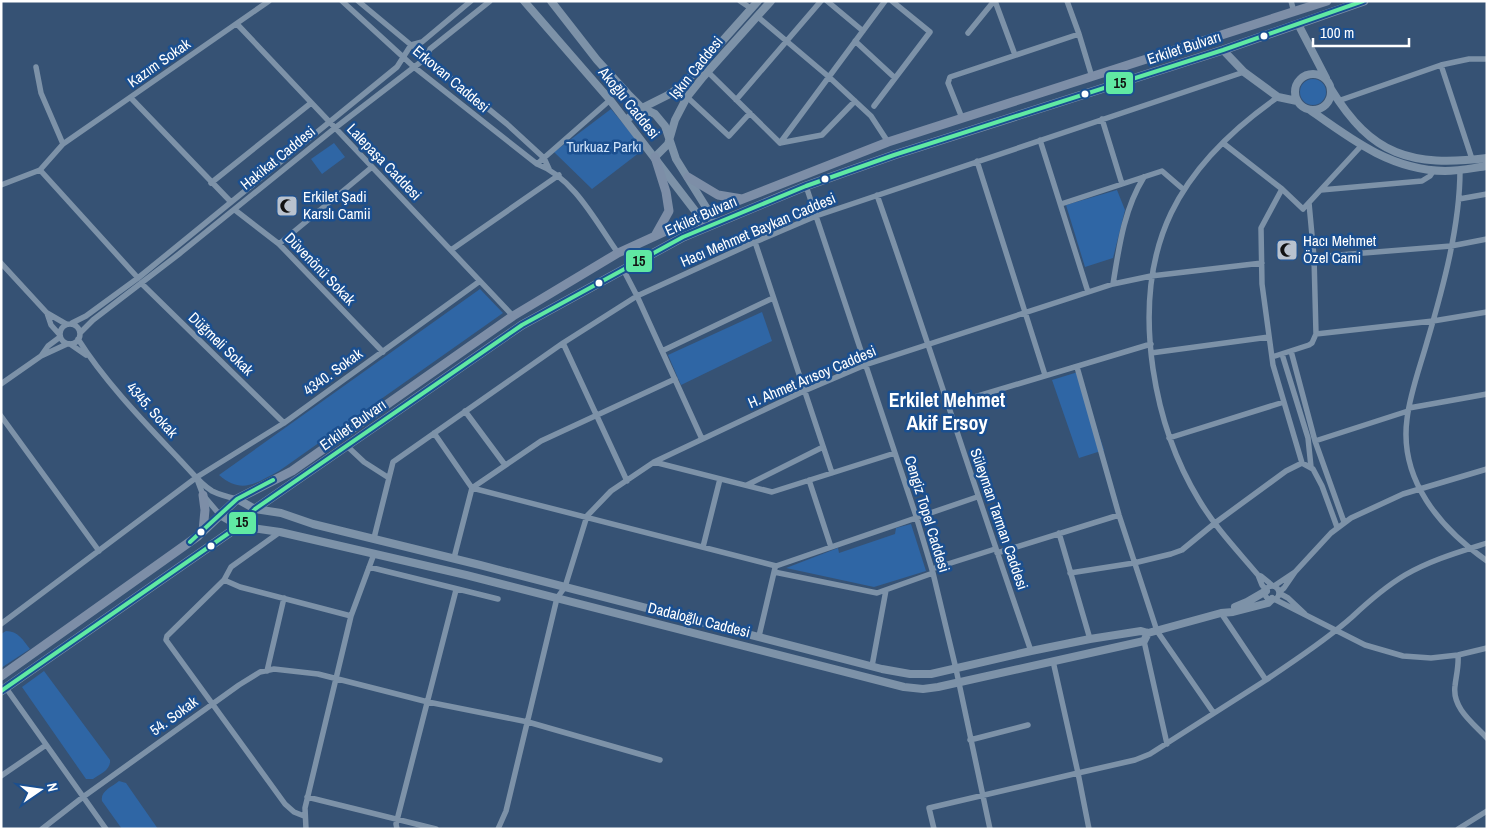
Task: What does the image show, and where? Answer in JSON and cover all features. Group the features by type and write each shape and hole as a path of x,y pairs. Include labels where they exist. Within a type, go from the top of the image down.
{"main road":[{"name":"Erkilet Bulvarı","path":"1,676 198,536 237,498 292,471 513,316 618,253 699,216 888,142 1327,1"},
{"name":"Erkilet Bulvarı","path":"4,689 239,526 255,509 522,325 683,237 806,186 903,152 1223,50 1364,1"},
{"path":"1294,12 1298,24"},
{"path":"1218,36 1223,50"},
{"path":"654,156 666,192 669,210 655,236"},
{"path":"688,178 718,195 742,199"},
{"path":"203,496 205,510 203,531"}],"street":[{"name":"Kazım Sokak","path":"40,170 63,144 269,1"},
{"name":"Erkovan Caddesi","path":"342,1 414,67 536,164 550,169 559,175 573,189 618,253"},
{"name":"Erkovan Caddesi","path":"358,1 411,46 422,50 426,58 507,124 544,158 550,169"},
{"name":"Hakikat Caddesi","path":"79,336 93,320 230,201 397,67 411,46 422,42 471,1"},
{"name":"Hakikat Caddesi","path":"69,324 86,316 139,280 235,210 334,128 426,58 430,49 490,1"},
{"name":"Akoğlu Caddesi","path":"524,1 626,120 699,216 703,228"},
{"name":"Akoğlu Caddesi","path":"551,1 597,60 642,108 656,114 665,126 676,158 709,212 713,224"},
{"path":"740,1 752,9"},
{"name":"Işkın Caddesi","path":"626,120 642,108 668,95 684,84 758,1"},
{"name":"Işkın Caddesi","path":"670,140 674,120 687,97 771,1"},
{"path":"736,100 821,1"},
{"path":"827,1 863,31"},
{"path":"874,106 930,32 892,1"},
{"path":"968,32 994,1 1015,55"},
{"path":"1067,1 1092,77"},
{"path":"1291,1 1294,12"},
{"path":"780,143 883,2"},
{"path":"758,17 829,77 871,116 888,142"},
{"name":"Lalepaşa Caddesi","path":"237,24 513,316"},
{"path":"1298,24 1338,101 1362,130 1376,142 1411,158 1425,160 1487,158"},
{"path":"962,118 948,83 950,77 1079,34"},
{"path":"855,41 895,78"},
{"path":"1223,50 1244,72 1278,97 1296,101 1362,145 1387,159 1402,165 1434,170 1460,170 1487,166"},
{"path":"1338,101 1441,65 1464,60 1487,59"},
{"path":"1441,65 1472,159"},
{"path":"36,67 40,93 63,144"},
{"path":"708,72 780,143"},
{"name":"Hacı Mehmet Baykan Caddesi","path":"374,538 393,462 563,343 637,296 816,216 1244,72"},
{"path":"1296,101 1295,89 1297,82 1302,77 1314,74 1327,80"},
{"path":"1310,110 1320,109 1326,105 1331,96 1331,89"},
{"path":"687,97 729,136 750,113"},
{"path":"1278,97 1222,143 1184,190 1171,213 1163,231 1151,276 1149,303 1151,353 1161,411 1169,438 1192,488 1215,524 1258,574 1277,588 1279,592 1305,614"},
{"path":"130,98 230,201"},
{"path":"536,164 610,100"},
{"path":"780,143 822,135 855,101"},
{"path":"211,183 310,103"},
{"path":"1102,119 1122,184"},
{"path":"654,156 666,147 670,140"},
{"path":"1040,140 1088,292"},
{"path":"1222,143 1282,189 1303,209 1362,145"},
{"path":"977,161 1045,375"},
{"path":"279,244 372,168"},
{"path":"1,186 40,170"},
{"name":"Düğmeli Sokak","path":"40,170 139,280 284,423"},
{"path":"1321,190 1422,181 1430,176 1434,170"},
{"path":"1460,170 1459,199 1451,246 1433,321 1408,409 1406,429 1407,450 1411,470 1419,488 1435,514 1452,533 1487,561"},
{"path":"1061,204 1162,171 1184,190"},
{"path":"451,250 559,175"},
{"path":"1113,284 1128,209 1144,177"},
{"name":"Cengiz Topel Caddesi","path":"806,186 933,571 990,829"},
{"path":"1282,189 1261,228 1262,284 1272,357 1284,402 1302,463 1311,467"},
{"name":"Süleyman Tarman Caddesi","path":"878,194 929,345 977,497 1030,651"},
{"path":"1459,199 1487,194"},
{"path":"1272,357 1312,343 1316,334 1314,257 1309,203"},
{"name":"Düvenönü Sokak","path":"235,210 279,244 383,352"},
{"path":"1314,257 1451,246 1487,238"},
{"path":"755,242 832,473"},
{"path":"1,263 47,313 78,327 79,336 68,344 41,356 1,384"},
{"name":"H. Ahmet Arısoy Caddesi","path":"557,598 565,587 587,516 611,491 654,462 702,439 804,391 865,365 1113,284 1151,276 1262,263"},
{"path":"623,269 702,439"},
{"name":"4340. Sokak","path":"1,624 197,477 284,423 480,281"},
{"path":"662,350 774,298"},
{"path":"1316,334 1433,321 1487,312"},
{"path":"47,313 51,325 68,344"},
{"path":"41,356 59,336 61,328 69,324"},
{"name":"4345. Sokak","path":"79,336 90,358 151,430 211,490 227,497 237,498"},
{"path":"1151,353 1269,337"},
{"path":"563,343 627,481"},
{"name":"4345. Sokak","path":"68,344 90,358"},
{"path":"948,404 1151,344"},
{"path":"1290,352 1315,441 1344,522"},
{"path":"1282,354 1308,438 1311,467 1322,486 1337,527"},
{"path":"1077,367 1119,515 1157,631 1213,712"},
{"path":"454,558 472,488 541,441 675,379"},
{"path":"1315,441 1408,409 1487,394"},
{"path":"1169,438 1284,402"},
{"path":"465,411 505,465"},
{"path":"1,416 99,551"},
{"path":"434,433 472,488 703,547 775,569 877,593 933,571 1119,515"},
{"path":"347,446 364,462 389,478"},
{"path":"747,486 823,447"},
{"path":"654,462 772,492 895,453"},
{"path":"1070,573 1134,563 1182,550 1286,471 1302,463"},
{"path":"1273,599 1278,596 1295,572 1344,522 1380,503 1419,488 1487,469"},
{"name":"4345. Sokak","path":"197,477 203,496 220,515"},
{"path":"703,547 720,479"},
{"path":"809,480 831,547"},
{"path":"775,569 916,516 977,497"},
{"path":"237,498 255,509"},
{"name":"Dadaloğlu Caddesi","path":"255,509 454,558 872,666 910,674 931,674 1090,639 1141,631 1148,634 1268,603 1273,599"},
{"path":"220,515 239,526"},
{"name":"Dadaloğlu Caddesi","path":"239,526 280,532 466,575 904,687 931,688 959,683 1144,641"},
{"path":"280,532 230,567 224,580 167,636 166,640 285,804 294,812 304,816"},
{"path":"1059,533 1090,639"},
{"path":"934,829 929,808 1135,760 1150,754 1309,651 1352,617 1370,599 1393,583 1431,562 1487,543"},
{"path":"306,829 304,816 307,797 351,616 374,554"},
{"path":"369,567 498,599"},
{"path":"759,636 775,569"},
{"path":"1266,590 1295,572"},
{"path":"1258,574 1266,590 1266,596 1377,649 1424,659 1458,655 1487,648"},
{"path":"224,580 240,587 351,616"},
{"path":"397,829 456,590"},
{"path":"872,666 886,590"},
{"name":"Dadaloğlu Caddesi","path":"1224,613 1266,590"},
{"path":"267,670 284,598"},
{"path":"498,829 506,811 557,598"},
{"path":"1224,613 1266,680"},
{"path":"1148,634 1144,641 1167,744"},
{"path":"1458,655 1454,688 1456,700 1462,712 1487,738"},
{"path":"1053,661 1089,829"},
{"name":"54. Sokak","path":"42,829 83,797 247,679 267,670 280,669 336,678 428,702 528,722 660,760"},
{"path":"4,689 106,829"},
{"path":"970,740 1028,726"},
{"path":"1,776 46,745"},
{"path":"307,797 436,829"},
{"path":"1458,829 1487,810"}],"green space":[{"path":"1313,79 1322,83 1326,92 1322,101 1313,105 1304,101 1300,92 1304,83"},
{"name":"Turkuaz Parkı","path":"611,109 644,149 592,189 554,152"},
{"path":"334,143 345,157 322,174 311,159"},
{"path":"1117,190 1125,210 1113,258 1085,267 1066,205"},
{"path":"480,289 503,313 279,471 256,483 242,486 227,481 219,475"},
{"path":"762,312 772,341 681,385 668,355"},
{"path":"1078,372 1104,450 1079,458 1052,380"},
{"path":"911,524 926,571 874,587 786,568 838,548 839,553 895,534 896,528"},
{"path":"6,631 17,634 30,649 1,668 1,634"},
{"path":"44,671 110,760 107,769 93,779 86,779 22,687"},
{"path":"119,781 126,783 158,829 122,829 102,801 103,794"}],"transit line":[{"name":"15","path":"1,691 239,526 255,509 522,325 683,237 806,186 894,155 1223,50 1363,1"},
{"name":"15","path":"190,542 237,499 273,480"}],"place":[{"name":"Erkilet Şadi Karslı Camii","path":"287,206"},
{"name":"Hacı Mehmet Özel Cami","path":"1287,250"}],"district":[{"name":"Erkilet Mehmet Akif Ersoy","path":"947,412"}]}
